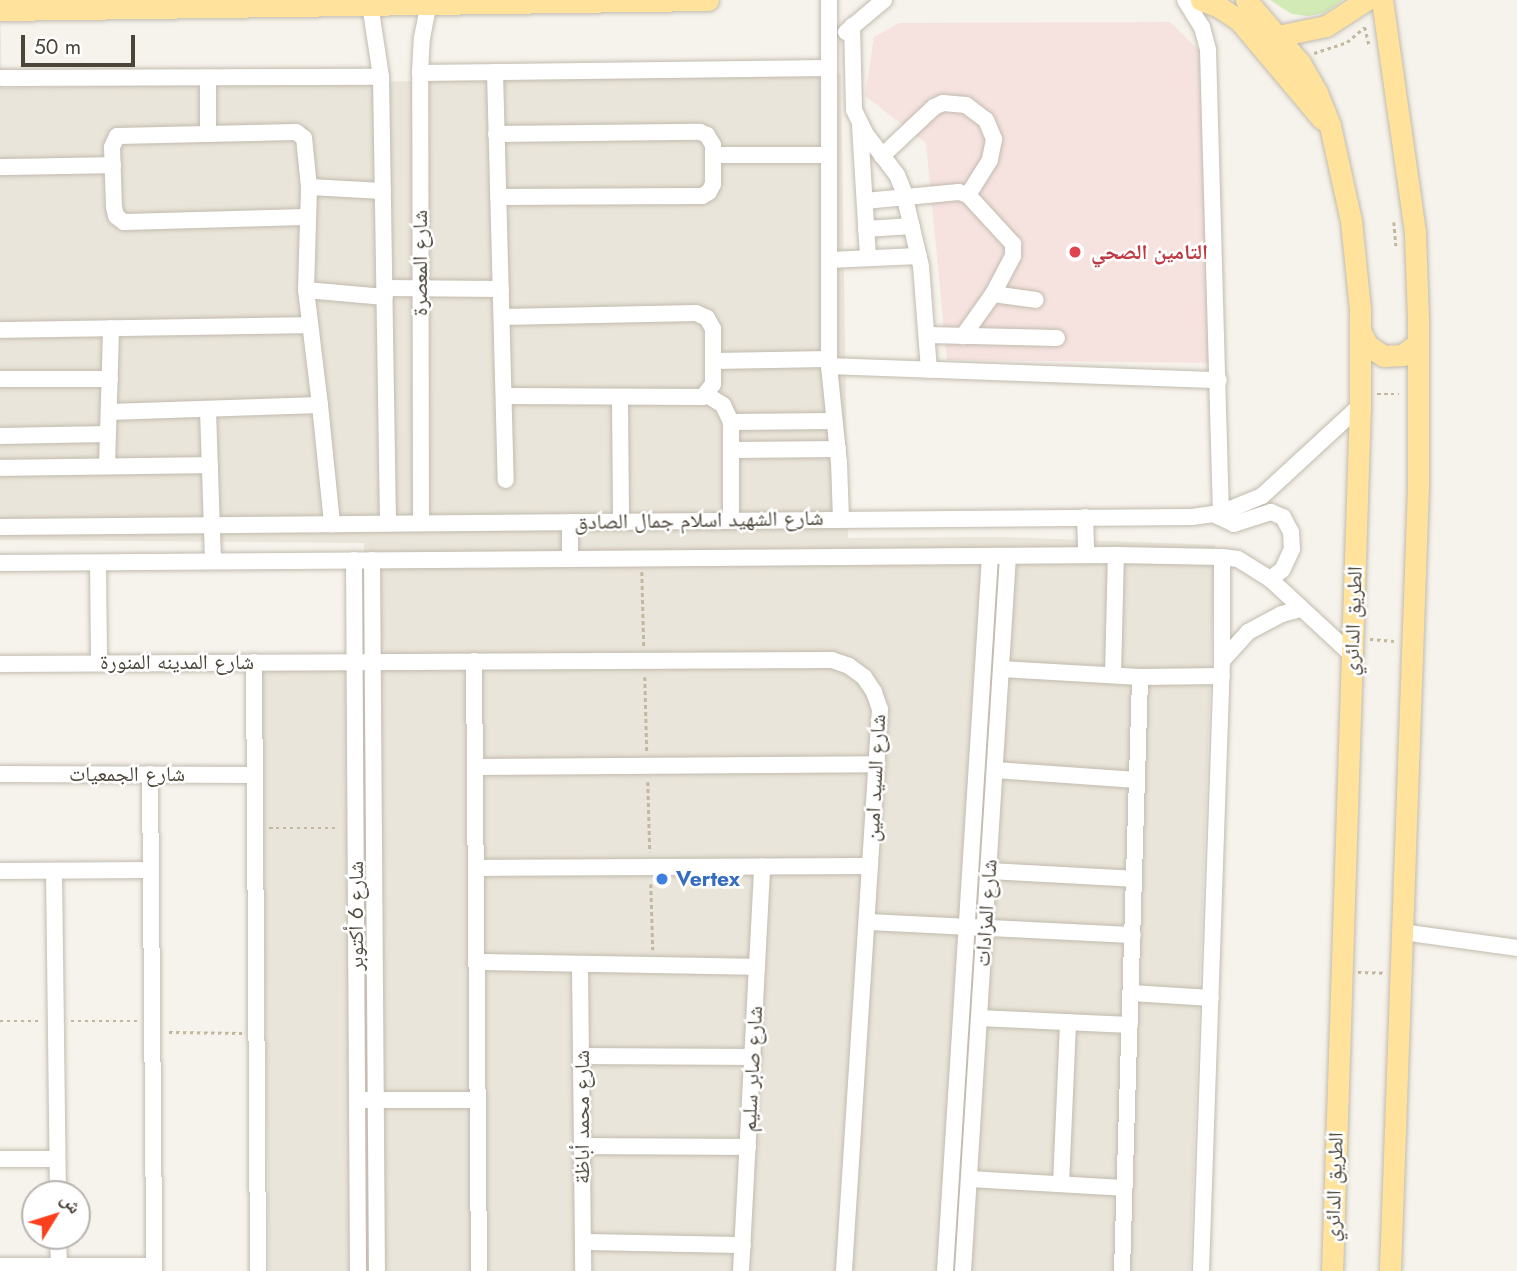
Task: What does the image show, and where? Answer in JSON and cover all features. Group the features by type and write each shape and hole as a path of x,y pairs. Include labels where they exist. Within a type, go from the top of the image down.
{"main road":[{"path":"4,13 429,3 708,0"},
{"path":"1200,0 1219,7 1239,20 1272,56 1310,107 1330,126"},
{"name":"الطريق الدائري","path":"1246,0 1278,36 1317,93 1330,126 1352,221 1361,333 1334,1268"},
{"path":"1278,36 1326,26 1366,0"},
{"path":"1382,0 1406,150 1415,233 1418,343 1413,643 1388,1268"},
{"path":"1361,333 1368,346 1384,356 1403,355 1418,343"}],"street":[{"path":"829,0 829,363 838,449 841,519"},
{"path":"829,60 852,26 884,0"},
{"path":"1185,0 1202,27 1209,50 1219,380 1217,513 1234,524 1271,512 1283,517 1291,532 1292,549 1282,570 1270,579"},
{"name":"شارع المعصرة","path":"421,523 420,74 422,38 429,3"},
{"name":"شارع المعصرة","path":"370,5 381,77 388,523"},
{"path":"852,26 852,102 860,126 868,258"},
{"path":"420,74 829,60"},
{"path":"495,72 506,480"},
{"path":"0,78 381,77"},
{"path":"208,78 208,133"},
{"path":"883,156 934,107 943,103 966,105 986,120 994,139 990,160 968,195"},
{"path":"860,126 897,175 905,198 919,256 929,370"},
{"path":"496,134 700,132 710,138 713,155 712,188 702,196 498,197"},
{"path":"306,217 124,222 114,212 113,143 120,135 208,133 299,133 305,141 309,187 306,217 306,290 332,524"},
{"path":"713,155 829,155"},
{"path":"0,167 113,165"},
{"path":"309,187 383,191"},
{"path":"865,201 950,191 968,195 1009,239 1014,250 993,294 963,336"},
{"path":"866,229 912,226"},
{"path":"829,260 919,256"},
{"path":"306,290 384,292 421,288 501,289"},
{"path":"993,294 1037,300"},
{"path":"502,317 696,313 707,318 713,329 713,384 707,395 697,398 620,399 504,396"},
{"path":"0,330 309,325"},
{"path":"107,466 111,328"},
{"path":"927,335 1058,338"},
{"path":"713,361 829,363 929,370 1219,380"},
{"path":"0,380 110,379"},
{"path":"707,395 723,405 731,422 731,520"},
{"path":"620,399 621,522"},
{"name":"شارع الشهيد اسلام جمال الصادق","path":"0,527 1171,517 1217,513 1248,503 1273,488 1360,400"},
{"path":"110,412 320,405"},
{"path":"208,410 213,561"},
{"path":"731,422 834,421"},
{"path":"0,436 108,434"},
{"path":"732,450 838,449"},
{"path":"0,468 210,465"},
{"path":"1085,517 1086,555"},
{"path":"570,522 570,559"},
{"name":"شارع الشهيد اسلام جمال الصادق","path":"0,563 1086,555 1222,557 1238,559 1270,579 1301,609 1352,647"},
{"path":"1113,675 1116,555"},
{"name":"شارع المزادات","path":"945,1271 990,556"},
{"name":"شارع المزادات","path":"963,1271 1008,556"},
{"path":"1201,1271 1222,668 1222,557"},
{"name":"شارع 6 أكتوبر","path":"354,560 358,1271"},
{"name":"شارع 6 أكتوبر","path":"372,560 377,1271"},
{"path":"98,563 99,662"},
{"path":"1222,668 1234,645 1256,627 1282,614 1301,609"},
{"name":"شارع السيد امين","path":"355,661 832,660 857,671 874,692 880,709 844,1271"},
{"name":"شارع المدينه المنورة","path":"0,664 355,661"},
{"path":"474,661 479,1271"},
{"path":"254,662 258,1271"},
{"path":"1001,670 1140,677 1222,668"},
{"path":"1122,1271 1140,677"},
{"path":"475,767 877,764"},
{"path":"995,770 1137,780"},
{"name":"شارع الجمعيات","path":"0,774 254,775"},
{"path":"0,1266 154,1268 150,774"},
{"path":"476,868 870,866"},
{"name":"شارع صابر سليم","path":"741,1271 762,867"},
{"path":"0,872 151,870"},
{"path":"54,871 58,1180"},
{"path":"988,871 1134,879"},
{"path":"867,922 1133,935"},
{"path":"1402,932 1517,948"},
{"path":"477,962 757,967"},
{"name":"شارع محمد أباظة","path":"580,964 583,1271"},
{"path":"1131,993 1211,998"},
{"path":"979,1018 1130,1025"},
{"path":"1060,1184 1068,1022"},
{"path":"581,1056 752,1057"},
{"path":"357,1100 478,1100"},
{"path":"582,1146 748,1147"},
{"path":"0,1159 57,1159"},
{"path":"969,1179 1124,1188"},
{"path":"583,1242 743,1245"},
{"path":"58,1250 58,1266"}],"path":[{"path":"1319,60 1314,53 1336,48 1364,27 1370,55"},
{"path":"1394,222 1396,248"},
{"path":"1360,400 1418,396"},
{"path":"1352,647 1413,643"},
{"path":"255,827 356,828"},
{"path":"1341,971 1401,974"},
{"path":"0,1020 256,1033"}],"shaded area":[{"path":"0,0 2,88 841,74 848,538 1000,537 1215,545 1190,1271 269,1271 261,671 363,669 364,543 0,540"},
{"name":"التامين الصحي","path":"1170,22 1206,57 1216,363 947,360 926,143 865,96 874,37 899,23"}],"green space":[{"path":"1270,0 1343,0 1324,13 1308,16 1292,14"}],"place":[{"name":"التامين الصحي","path":"1075,252"},
{"name":"Vertex","path":"662,879"}]}
